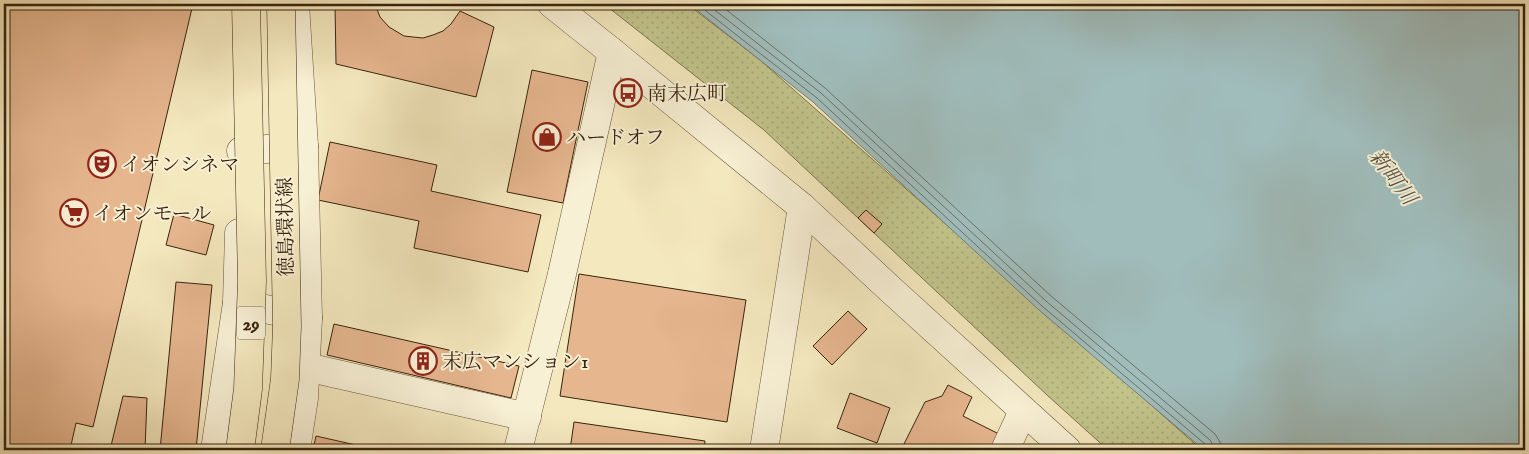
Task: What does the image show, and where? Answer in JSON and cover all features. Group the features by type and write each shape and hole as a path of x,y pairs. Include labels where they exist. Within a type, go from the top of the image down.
{"main road":[{"name":"徳島環状線","path":"240,450 248,389 252,281 245,4"},
{"name":"徳島環状線","path":"275,450 285,379 287,326 281,4"}],"street":[{"path":"215,450 237,303 245,4"},
{"path":"295,4 304,146 308,318 304,398 296,450"},
{"path":"552,4 802,207 1067,450"},
{"path":"518,450 562,274 612,52"},
{"path":"241,151 304,146"},
{"path":"764,450 802,207"},
{"path":"237,303 308,318"},
{"path":"306,367 527,417"},
{"path":"1005,450 1023,411"}],"green space":[{"path":"604,4 687,4 760,60 1202,450 1108,450 764,130"}],"water":[{"name":"新町川","path":"689,4 1525,4 1525,450 1204,450 1039,310 813,102"}],"building":[{"name":"イオンモール","path":"4,4 193,4 93,427 76,423 70,450 4,450"},
{"path":"335,4 375,4 380,17 389,27 404,36 423,38 443,31 451,24 460,11 494,27 476,97 336,64"},
{"name":"ハードオフ","path":"532,70 588,82 563,203 507,192"},
{"path":"330,142 437,165 431,191 541,215 528,272 414,248 419,221 318,200"},
{"path":"866,210 882,224 874,233 858,218"},
{"path":"174,214 214,225 206,255 166,245"},
{"path":"579,274 746,300 727,422 560,396"},
{"path":"176,282 212,285 196,450 160,450"},
{"path":"848,311 867,329 832,365 813,346"},
{"name":"末広マンション1","path":"334,324 519,366 511,398 327,355"},
{"path":"948,385 972,397 963,416 999,434 991,450 907,450 903,446 925,402 942,396"},
{"path":"850,393 890,408 877,443 837,428"},
{"path":"123,396 147,398 145,450 110,450"},
{"path":"574,422 705,441 704,450 570,450"},
{"path":"316,436 378,450 313,450"}],"place":[{"name":"南末広町","path":"628,93"},
{"name":"ハードオフ","path":"547,137"},
{"name":"イオンシネマ","path":"102,164"},
{"name":"イオンモール","path":"74,213"},
{"name":"末広マンション1","path":"423,361"}]}
